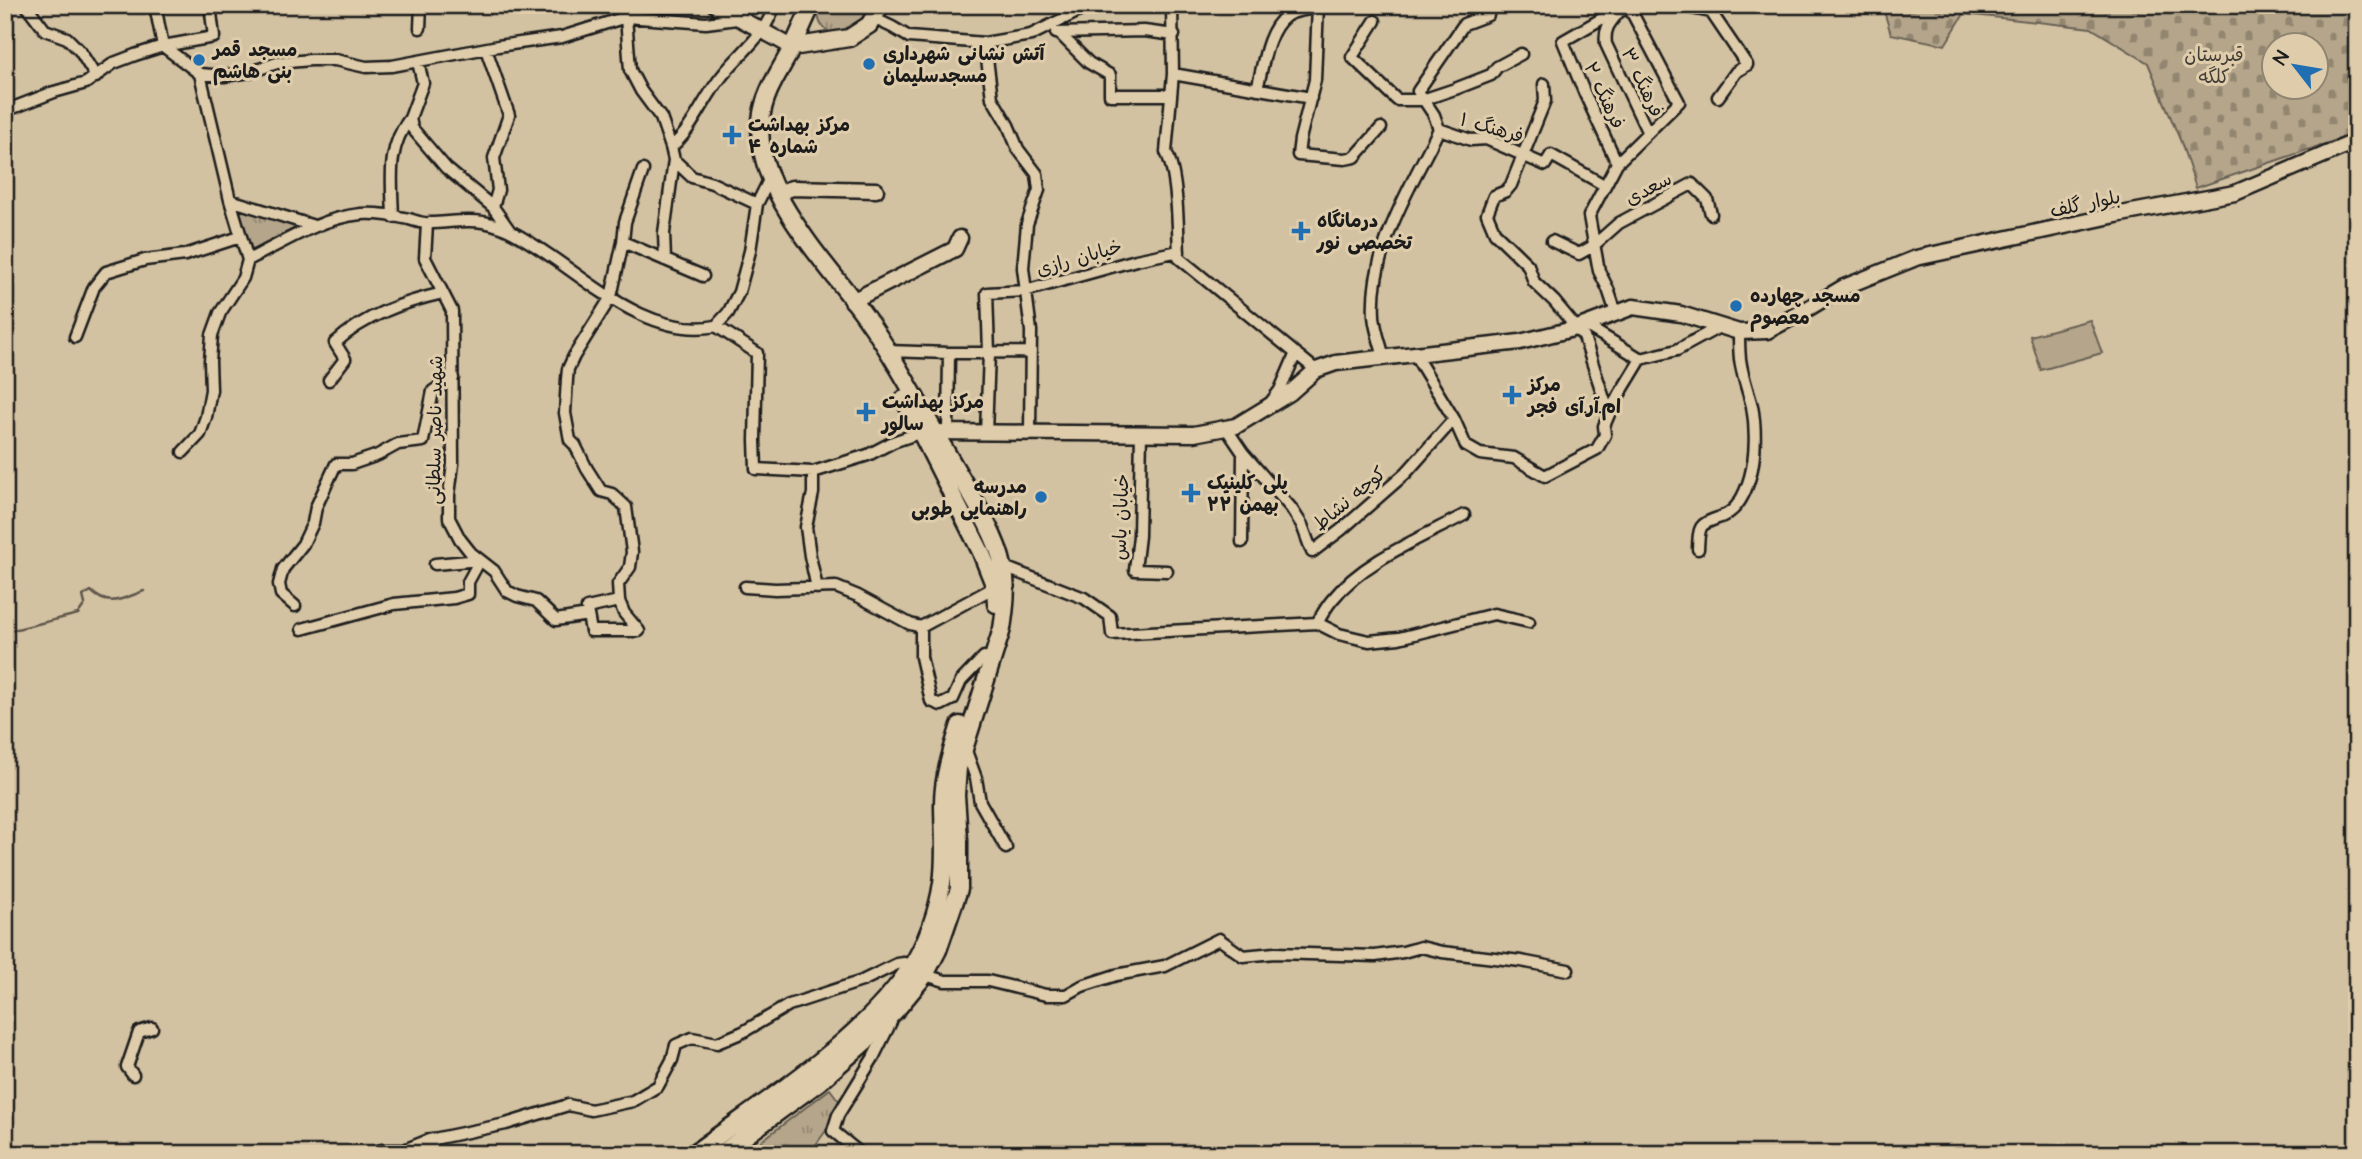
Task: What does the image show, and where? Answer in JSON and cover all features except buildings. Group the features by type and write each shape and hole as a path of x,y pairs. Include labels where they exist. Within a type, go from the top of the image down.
{"main road":[{"path":"811,8 810,24 825,42"},
{"path":"721,1154 819,1082 867,1040 897,1009 918,971 942,883 945,837 943,800 950,755 1005,610 1004,567 989,548 935,432 865,315 815,252 777,193 762,155 760,122 767,91 811,8"},
{"path":"792,47 849,38 869,25 877,12"},
{"path":"852,301 857,318 935,432"},
{"path":"694,1154 843,1043 938,950 959,890 960,840 956,795 958,768 997,608 989,548"}],"street":[{"path":"26,5 45,30 67,38 80,51 96,77"},
{"path":"155,5 163,46 200,74 224,76 250,72 277,63 312,60 392,66 562,37 626,18 706,23 737,19"},
{"path":"5,111 86,83 114,63 163,46 214,37 210,5"},
{"path":"420,28 421,5"},
{"path":"715,5 760,32 792,47"},
{"path":"737,19 744,5"},
{"path":"671,147 684,136 721,76 760,32 774,5"},
{"path":"1031,35 1091,5"},
{"path":"1172,5 1173,74 1166,152 1171,161 1179,258 1316,369"},
{"path":"1686,5 1711,12 1747,65 1736,72 1718,97"},
{"path":"1711,12 1720,5"},
{"path":"1257,89 1270,39 1278,25 1286,16 1319,7 1315,80 1298,155 1345,159 1355,157 1381,128"},
{"path":"1616,313 1599,271 1589,216 1616,163 1679,102 1630,8"},
{"name":"فرهنگ ۲","path":"1616,163 1563,41 1630,8"},
{"name":"فرهنگ ۳","path":"1630,8 1606,27 1604,32 1606,44 1647,131"},
{"path":"877,12 892,27 909,37 985,43 1056,33 1144,31 1174,36"},
{"path":"1384,358 1374,317 1376,279 1396,214 1438,129 1434,115 1418,91 1464,24 1488,15"},
{"path":"626,18 630,70 641,91 661,118 674,160 664,233 665,260"},
{"path":"1375,21 1352,57 1397,100 1422,100 1491,75 1497,67 1521,54"},
{"path":"1056,33 1089,63 1110,75 1110,95 1170,95"},
{"path":"985,43 992,98 1018,149 1037,174 1039,190 1027,224 1023,268 1031,331 1030,432"},
{"path":"486,48 509,114 494,158 498,190 493,207"},
{"path":"393,217 393,148 401,129 410,118 423,83 418,62"},
{"path":"183,452 200,434 206,417 211,390 209,361 212,335 220,313 243,278 248,260 230,200 200,74"},
{"path":"1173,74 1311,98"},
{"path":"1544,84 1545,101 1539,122 1511,185 1506,191 1494,196 1487,214 1495,233 1528,265 1534,282 1581,326 1641,359 1677,350 1721,326"},
{"path":"410,118 412,128 446,168 493,207 510,231"},
{"name":"فرهنگ ۱","path":"1438,129 1471,140 1486,139 1523,153 1545,165 1551,155 1604,185"},
{"name":"بلوار گلف","path":"1739,332 1767,331 1844,287 1916,258 2121,214 2235,193 2357,141"},
{"path":"674,160 692,177 712,183 757,204"},
{"path":"619,601 587,608 591,631 639,631 624,613 619,601 618,584 630,567 632,551 626,507 612,494 601,491 570,440 565,413 568,369 611,298 625,222 643,170"},
{"path":"248,260 314,226 362,214 427,224 481,220 510,231 611,298 642,314 674,327 700,329 716,326 728,313 739,292 750,251 757,204 771,176"},
{"name":"سعدی","path":"1593,246 1619,223 1692,184 1707,199 1711,214"},
{"path":"777,193 792,188 876,190"},
{"path":"230,200 314,226"},
{"name":"شهید ناصر سلطانی","path":"427,224 425,258 452,311 453,464 449,518 460,539 494,571 507,591 536,601 556,620 588,615"},
{"path":"75,337 94,287 106,272 145,260 185,254 240,237"},
{"path":"852,301 955,249 960,238"},
{"path":"1552,241 1578,254 1593,246"},
{"path":"623,242 703,276"},
{"name":"خیابان رازی","path":"989,353 987,293 1025,291 1114,265 1179,251"},
{"path":"329,380 345,359 335,343 351,328 410,301 443,293"},
{"path":"716,326 757,353 756,469 813,472 868,455 893,442 935,432 1194,434 1236,426 1290,393 1316,369 1336,363 1520,342 1581,326 1633,307 1681,314 1739,332 1740,360 1752,409 1754,444 1751,475 1743,498 1725,516 1714,517 1705,522 1699,532 1698,549"},
{"path":"1581,326 1609,414"},
{"path":"887,351 1031,352"},
{"path":"935,432 949,353"},
{"path":"986,433 989,353"},
{"path":"1267,408 1280,390 1296,353"},
{"path":"1415,355 1454,419 1466,446 1480,454 1514,458 1545,476 1597,449 1605,435 1604,426 1609,414 1641,359"},
{"path":"295,606 281,594 279,584 284,569 308,534 316,507 336,464 352,464 379,455 398,444 423,441 433,391 453,378"},
{"name":"کوچه نشاط","path":"1226,428 1243,453 1291,508 1302,525 1312,552 1406,472 1454,419"},
{"name":"خیابان یاس","path":"1140,433 1136,570 1167,571"},
{"path":"1241,542 1243,453"},
{"path":"813,472 813,494 806,527 817,588"},
{"path":"1317,623 1331,600 1364,569 1464,515"},
{"path":"435,564 480,560"},
{"path":"302,629 394,604 468,594 468,582 480,560"},
{"path":"1004,567 1084,598 1110,616 1112,635 1317,623 1339,634 1369,641 1399,638 1494,614 1529,622"},
{"path":"745,587 836,587 921,627 995,587"},
{"path":"921,627 921,657 931,701 941,705 953,699 961,681 988,652"},
{"path":"965,747 976,778 980,802 1006,848"},
{"path":"368,1154 382,1150 403,1152 429,1140 506,1124 568,1105 591,1110 633,1101 658,1086 672,1060 676,1045 692,1038 717,1043 743,1032 789,1005 862,981 897,964 904,963 945,981 988,981 1046,995 1066,995 1082,986 1116,975 1164,966 1219,939 1243,956 1275,953 1375,956 1421,947 1568,970"},
{"path":"860,1154 833,1132 838,1115 873,1058 897,1009"},
{"path":"133,1075 127,1067 139,1032 152,1028"},
{"path":"429,1140 435,1154"}],"green space":[{"path":"821,5 874,5 866,18 852,31 834,34 828,32 821,23"},
{"name":"قبرستان کلگه","path":"1882,5 2357,5 2357,133 2196,188 2181,142 2148,63 2091,28 1964,14 1945,45 1891,34"},
{"path":"236,207 305,227 250,253"},
{"path":"2090,320 2102,353 2041,370 2030,336"},
{"path":"830,1089 842,1105 809,1154 744,1154"}],"waterway":[{"path":"5,632 78,614 85,604 83,596 91,591 110,601 144,591"}],"place":[{"name":"مسجد قمر بنی هاشم","path":"199,60"},
{"name":"آتش نشانی شهرداری مسجدسلیمان","path":"869,64"},
{"name":"مرکز بهداشت شماره ۴","path":"732,135"},
{"name":"درمانگاه تخصصی نور","path":"1301,231"},
{"name":"مسجد چهارده معصوم","path":"1736,306"},
{"name":"مرکز ام.آر.آی فجر","path":"1512,395"},
{"name":"مرکز بهداشت سالور","path":"866,412"},
{"name":"پلی کلینیک ۲۲ بهمن","path":"1191,493"},
{"name":"مدرسه راهنمایی طوبی","path":"1041,497"}]}
